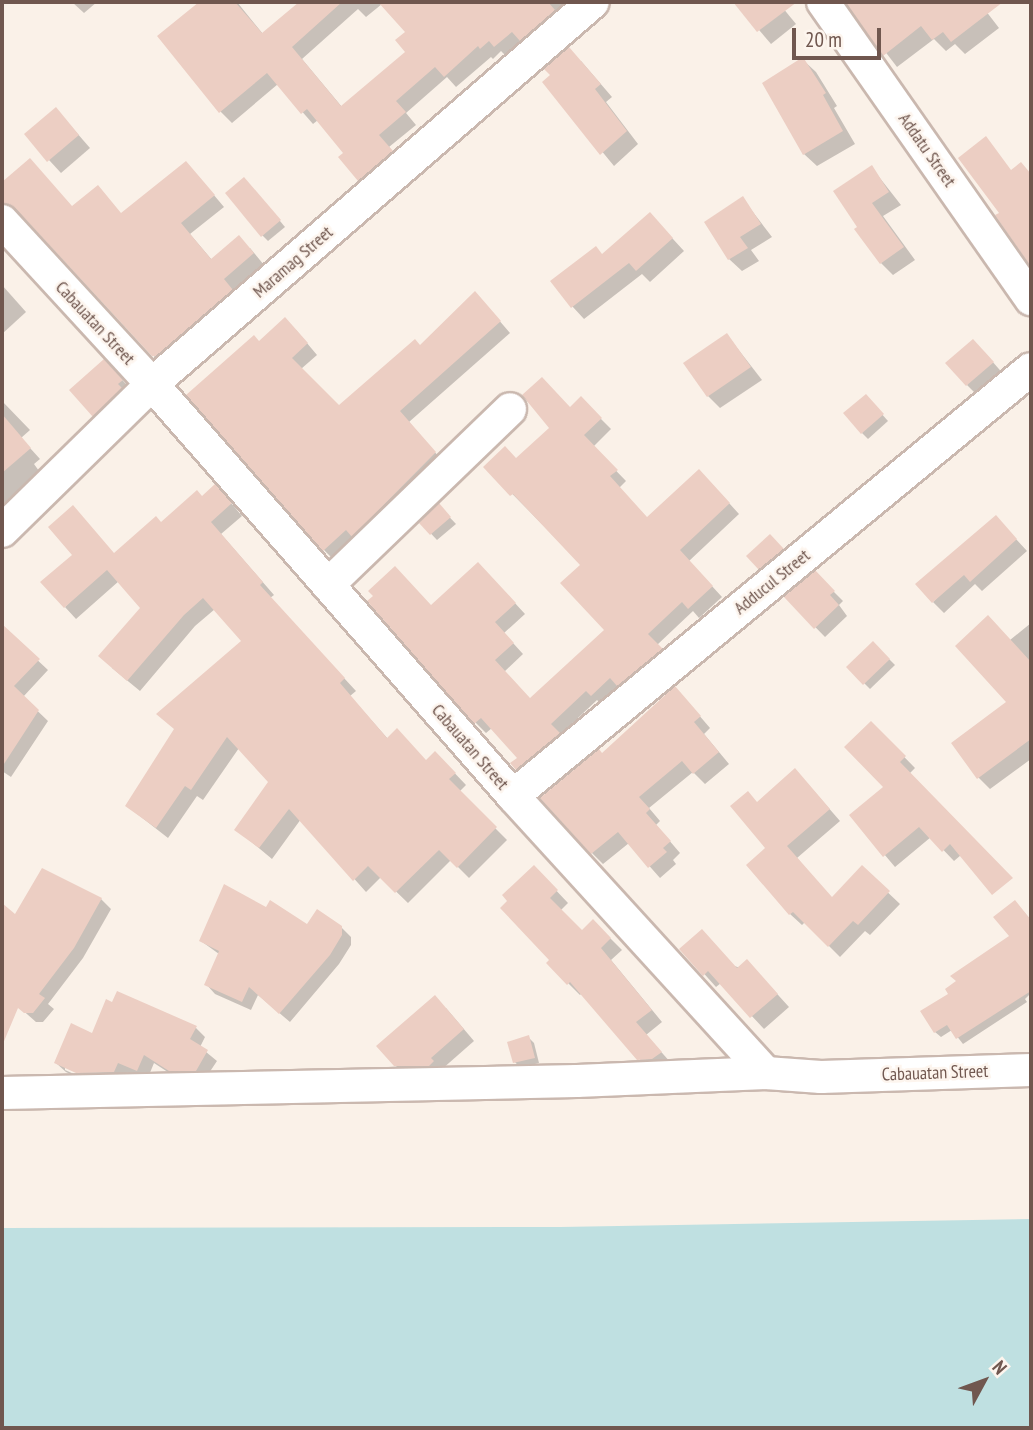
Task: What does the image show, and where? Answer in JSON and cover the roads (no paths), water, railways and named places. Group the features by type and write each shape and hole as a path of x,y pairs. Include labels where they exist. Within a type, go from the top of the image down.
{"street":[{"name":"Maramag Street","path":"2,531 152,384 593,2"},
{"name":"Addatu Street","path":"823,2 1031,299"},
{"name":"Cabauatan Street","path":"2,220 152,384 513,796 766,1073 821,1077 1031,1070"},
{"name":"Adducul Street","path":"513,796 1031,369"},
{"path":"328,585 510,409"},
{"path":"2,1093 577,1081 766,1073"}],"water":[{"path":"1031,1219 1031,1428 2,1428 2,1228 560,1227"}]}
